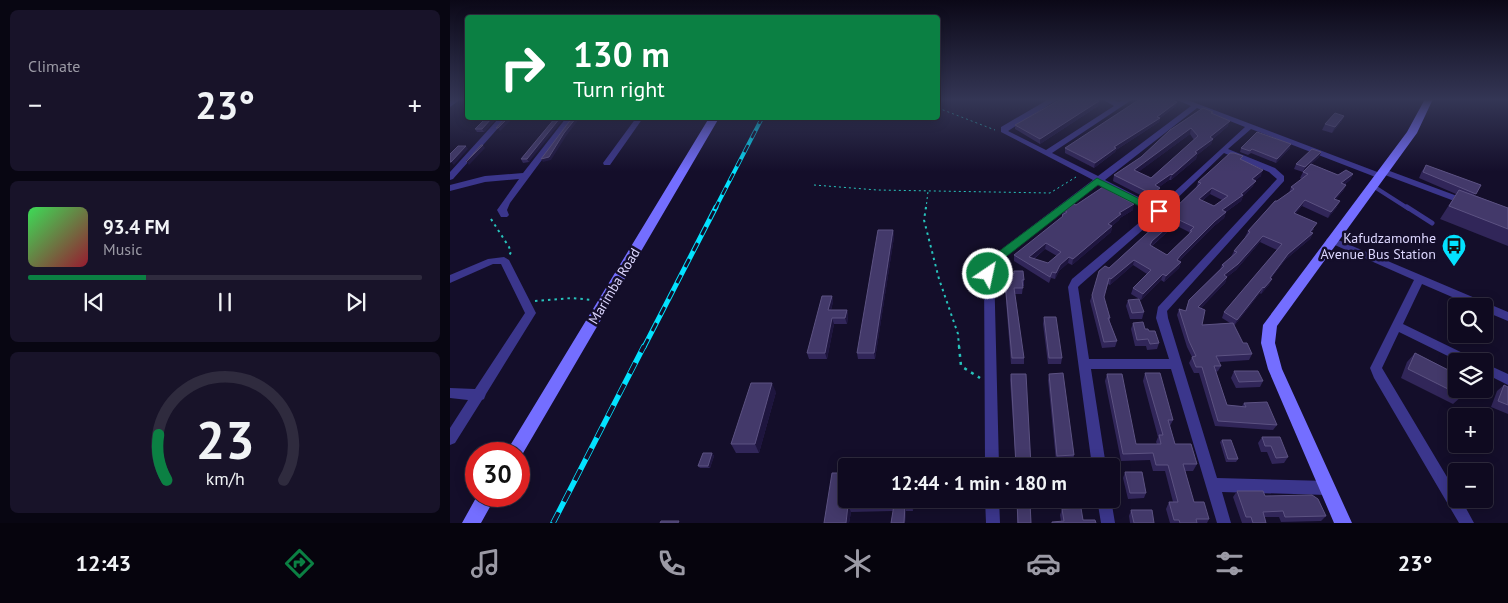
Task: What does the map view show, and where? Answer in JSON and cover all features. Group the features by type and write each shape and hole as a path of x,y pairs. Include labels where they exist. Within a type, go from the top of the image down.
{"street":[{"path":"450,177 498,123"},
{"path":"504,215 502,210 523,176 565,123"},
{"path":"607,163 635,123"},
{"name":"Marimba Road","path":"520,442 711,123"},
{"path":"1012,123 1007,126 1005,132 1097,181 1159,211"},
{"path":"1046,153 1091,123"},
{"path":"992,458 990,267 994,260 1172,123"},
{"path":"1243,123 1379,178 1471,205"},
{"path":"1343,523 1275,369 1268,343 1270,325 1412,133 1417,123"},
{"path":"1098,458 1073,287 1076,282 1159,211 1250,126"},
{"path":"1223,150 1272,170 1281,178 1280,181 1162,310 1162,318 1224,523"},
{"path":"450,188 485,179 523,176"},
{"path":"1331,240 1508,316"},
{"path":"450,279 492,261 504,260 531,313 450,439"},
{"path":"1420,278 1377,364 1378,374 1467,523"},
{"path":"1397,326 1453,353"},
{"path":"1084,364 1176,364"},
{"path":"1493,372 1508,380"},
{"path":"450,393 480,395"},
{"path":"1213,485 1327,488"},
{"path":"471,523 480,507"},
{"path":"992,508 993,523"},
{"path":"1106,508 1108,523"}],"lane":[{"path":"1379,178 1432,223"}],"path":[{"path":"974,123 985,129 1005,132"},
{"path":"814,185 928,191 1050,193 1070,179 1085,173"},
{"path":"928,191 924,220 939,279 958,334 961,366 981,378 990,379"},
{"path":"491,219 496,229 507,240 511,252 506,263"},
{"path":"526,302 572,298 592,300 607,297"}],"building":[{"path":"481,123 487,123 482,129 475,129"},
{"path":"551,123 556,123 527,159 521,159"},
{"path":"568,123 572,123 549,157 541,159"},
{"path":"1018,123 1064,123 1040,139 1015,125"},
{"path":"1103,123 1151,123 1114,147 1116,148 1095,163 1065,148"},
{"path":"1180,123 1227,123 1210,137 1213,139 1195,152 1197,153 1172,175 1155,185 1160,188 1152,194 1114,175 1141,157","holes":["1191,128 1198,136 1151,178 1134,170"]},
{"path":"1326,123 1338,123 1335,127"},
{"path":"1257,132 1291,144 1277,159 1252,149 1250,151 1241,148"},
{"path":"481,145 483,145 466,162"},
{"path":"458,146 466,146 450,162 450,154"},
{"path":"1312,149 1321,152 1305,167 1296,164"},
{"path":"1230,153 1243,156 1240,159 1263,170 1252,179 1256,181 1241,194 1243,195 1222,210 1226,212 1180,256 1177,260 1181,262 1166,276 1163,274 1143,294 1133,288 1151,270 1134,260 1111,279 1109,278 1104,297 1110,318 1108,318 1117,341 1104,342 1092,295 1099,271 1105,266 1109,268 1166,216 1162,214 1170,207 1174,209 1201,183 1198,182","holes":["1212,188 1228,196 1214,206 1199,199","1177,219 1194,227 1190,231 1192,231 1167,255 1150,245"]},
{"path":"1311,164 1338,175 1346,170 1353,174 1341,183 1346,185 1334,199 1340,201 1331,212 1305,200 1294,213 1317,223 1310,232 1313,233 1288,254 1270,278 1272,279 1263,287 1237,320 1224,312 1282,244 1263,236 1238,264 1224,275 1227,277 1198,307 1205,310 1202,325 1233,323 1243,343 1247,343 1252,354 1216,356 1221,366 1214,366 1227,405 1246,407 1244,403 1267,402 1277,425 1218,421 1202,367 1196,367 1192,357 1196,356 1179,309 1186,311 1189,300 1237,252 1234,251 1250,232 1248,231 1275,201 1294,189 1291,187 1308,174 1303,172"},
{"path":"1426,165 1481,185 1476,194 1423,172"},
{"path":"1103,187 1134,204 1119,213 1121,214 1108,224 1112,226 1073,259 1069,257 1060,265 1056,273 1052,272 1050,277 1014,255 1063,216 1067,212 1063,209 1072,203 1076,205","holes":["1046,243 1061,252 1048,263 1029,257"]},
{"path":"1459,190 1508,208 1508,229 1449,206"},
{"path":"878,230 893,230 874,353 857,353"},
{"path":"1014,271 1023,271 1023,288 1014,288 1024,358 1012,358 1005,282 1007,282 1006,274 1014,274"},
{"path":"822,296 832,296 828,310 847,310 845,318 832,318 825,353 807,353"},
{"path":"1139,299 1144,312 1132,313 1128,300"},
{"path":"1044,317 1056,317 1062,358 1049,358"},
{"path":"1143,322 1145,329 1155,331 1159,343 1150,344 1148,339 1137,340 1133,323"},
{"path":"1415,353 1448,370 1448,389 1408,369"},
{"path":"1234,371 1258,371 1263,381 1239,382"},
{"path":"1063,373 1074,455 1057,456 1049,374"},
{"path":"1145,373 1160,373 1173,420 1168,420 1175,444 1191,444 1197,464 1183,464 1194,502 1204,502 1209,519 1196,519 1197,523 1180,523 1179,520 1174,520 1169,502 1178,502 1168,465 1156,465 1153,453 1123,454 1107,374 1122,374 1136,444 1161,444 1159,435 1163,435"},
{"path":"1011,374 1026,374 1031,458 1016,458"},
{"path":"751,383 772,383 755,444 731,444"},
{"path":"1504,385 1508,387 1508,405 1498,401"},
{"path":"1262,437 1280,437 1288,457 1276,458 1271,446 1265,446"},
{"path":"1222,440 1231,440 1238,459 1228,459"},
{"path":"703,453 712,453 708,466 698,466"},
{"path":"1125,472 1142,472 1146,493 1130,493"},
{"path":"832,473 838,473 838,508 848,508 846,523 824,523"},
{"path":"1237,491 1263,491 1265,496 1312,495 1318,499 1326,516 1285,517 1283,511 1263,512 1266,523 1253,523 1251,517 1246,517"},
{"path":"894,508 905,508 904,523 891,523"},
{"path":"1017,508 1030,508 1031,523 1018,523"},
{"path":"1081,508 1083,520 1095,520 1096,523 1052,523 1064,521 1062,509"},
{"path":"1131,510 1152,510 1154,523 1134,523"},
{"path":"661,521 679,521 678,523 660,523"}],"railway":[{"path":"715,209 759,123"},
{"path":"644,347 716,207"},
{"path":"553,523 644,346"}],"place":[{"name":"Kafudzamomhe Avenue Bus Station","path":"1454,267"}],"route":[{"path":"988,274 994,260 1097,181 1159,211"}]}
